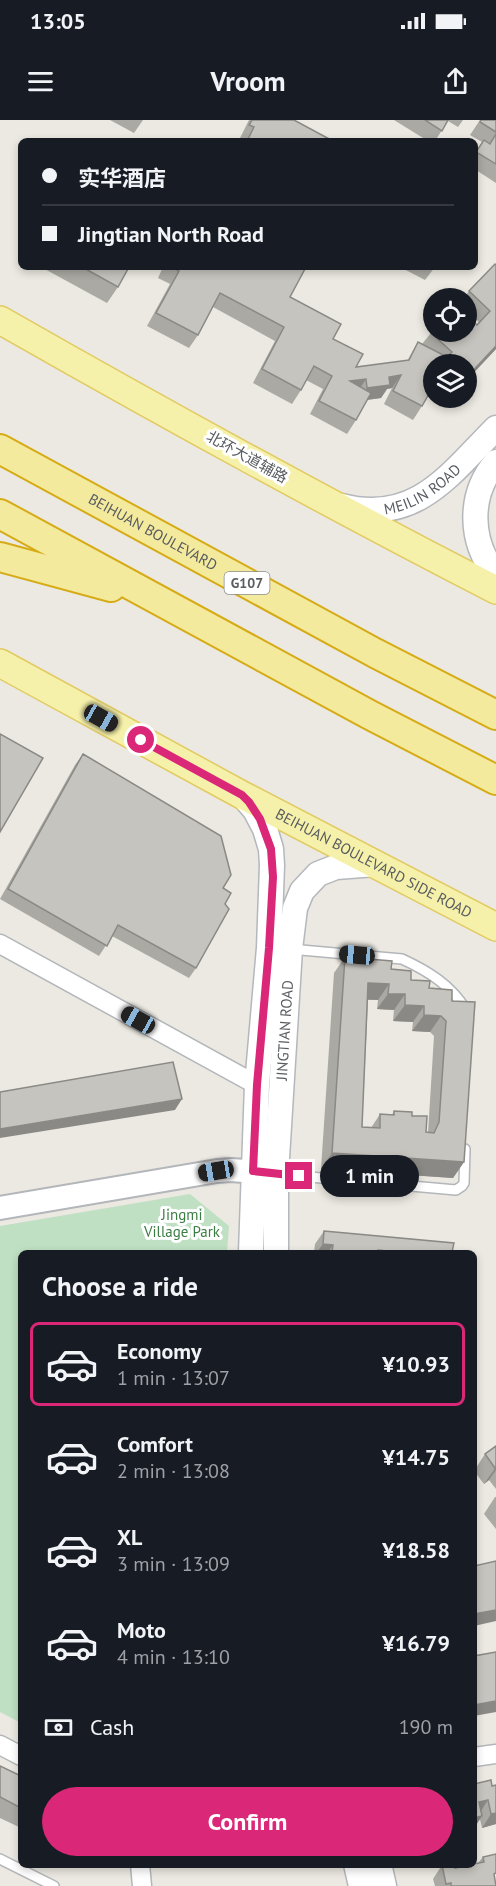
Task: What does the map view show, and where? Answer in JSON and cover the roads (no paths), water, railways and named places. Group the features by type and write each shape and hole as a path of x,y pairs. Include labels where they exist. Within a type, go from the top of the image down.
{"highway":[{"name":"BEIHUAN BOULEVARD","path":"0,448 375,653 496,715"},
{"path":"0,514 360,710 496,780"},
{"path":"0,558 157,600"}],"main road":[{"name":"北环大道辅路","path":"0,320 331,503 496,590"},
{"name":"MEILIN ROAD","path":"331,503 377,510 399,507 419,498 441,483 496,428"},
{"name":"MEILIN ROAD","path":"496,462 486,475 480,489 475,531 483,556 496,575"},
{"name":"BEIHUAN BOULEVARD SIDE ROAD","path":"0,663 242,795 496,927"},
{"name":"JINGTIAN ROAD","path":"242,795 260,819 271,849 280,948 265,1172 251,1250"},
{"name":"JINGTIAN ROAD","path":"276,1250 265,1172 257,1085 280,948 302,891 313,878 336,867 376,864"},
{"path":"357,1868 361,1886"},
{"path":"380,1868 384,1886"}],"street":[{"path":"0,944 257,1085"},
{"path":"0,1208 216,1171 265,1172"},
{"path":"0,1745 18,1754"},
{"path":"477,1756 496,1754"},
{"path":"140,1868 142,1886"}],"lane":[{"path":"280,948 402,959 418,966 444,984 459,998 471,1021"},
{"path":"265,1172 456,1190 464,1183 466,1137"},
{"path":"0,1859 54,1886"}],"park label":[{"name":"Jingmi Village Park","path":"182,1224"}]}
